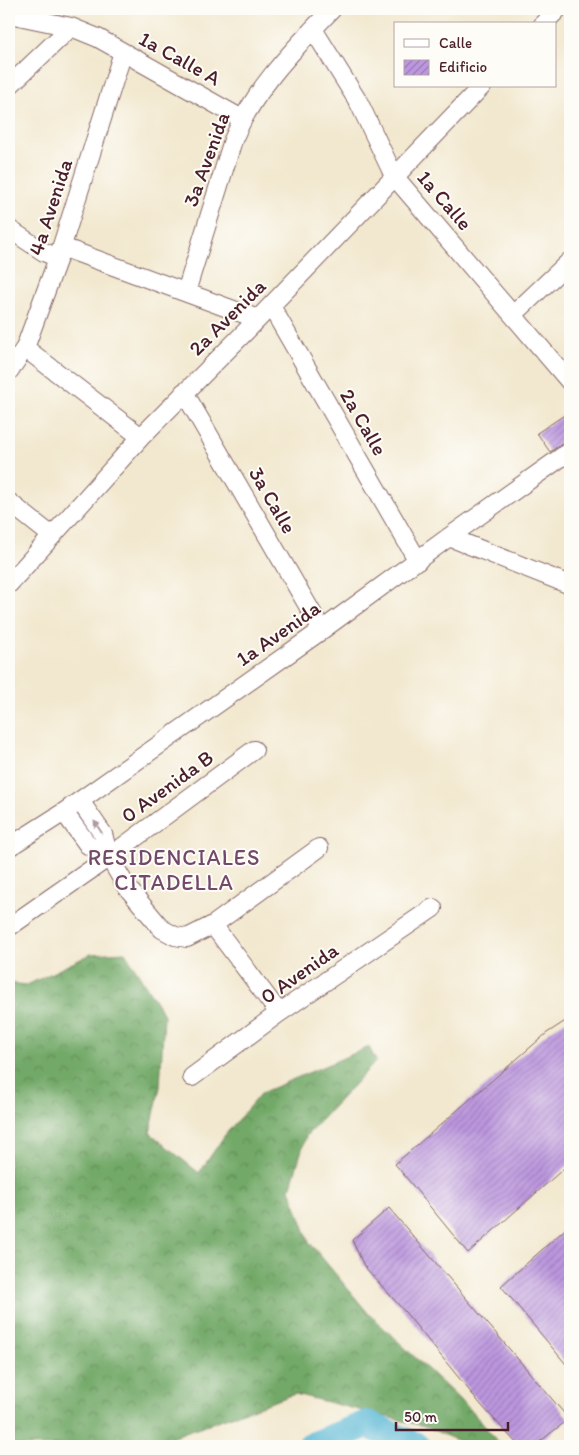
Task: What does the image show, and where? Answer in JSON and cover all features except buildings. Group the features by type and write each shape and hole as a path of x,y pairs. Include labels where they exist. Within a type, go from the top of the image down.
{"street":[{"path":"9,86 72,27 41,9"},
{"name":"3a Avenida","path":"186,292 233,140 242,118 282,63 332,9"},
{"path":"545,22 558,9"},
{"name":"1a Calle A","path":"9,14 72,27 98,38 242,118"},
{"name":"1a Calle","path":"313,29 360,103 394,176 570,382"},
{"name":"4a Avenida","path":"9,371 25,348 60,253 123,52"},
{"name":"2a Avenida","path":"9,584 141,437 264,313 480,88"},
{"path":"9,229 44,252 60,253 186,292 264,313"},
{"path":"513,315 570,261"},
{"name":"2a Calle","path":"264,313 418,561"},
{"path":"25,348 141,437"},
{"name":"3a Calle","path":"184,392 322,630"},
{"name":"1a Avenida","path":"9,847 80,801 322,630 570,451"},
{"path":"9,502 52,536"},
{"path":"449,537 570,585"},
{"name":"0 Avenida B","path":"9,927 109,857 254,750"},
{"path":"80,801 103,834 109,857 126,886 162,929 175,936 187,938 213,925 319,848"},
{"path":"64,812 88,846 109,857"},
{"name":"0 Avenida","path":"192,1077 280,1013 433,908"},
{"path":"213,925 280,1013"}],"green space":[{"path":"125,952 164,1015 160,1087 150,1133 199,1173 225,1135 261,1093 369,1047 376,1061 306,1136 290,1189 309,1242 368,1313 473,1412 501,1446 470,1446 424,1426 295,1394 145,1446 9,1446 9,983 27,985 91,954"}],"waterway":[{"path":"311,1446 367,1424 416,1446"}],"district":[{"name":"RESIDENCIALES CITADELLA","path":"174,870"}]}
